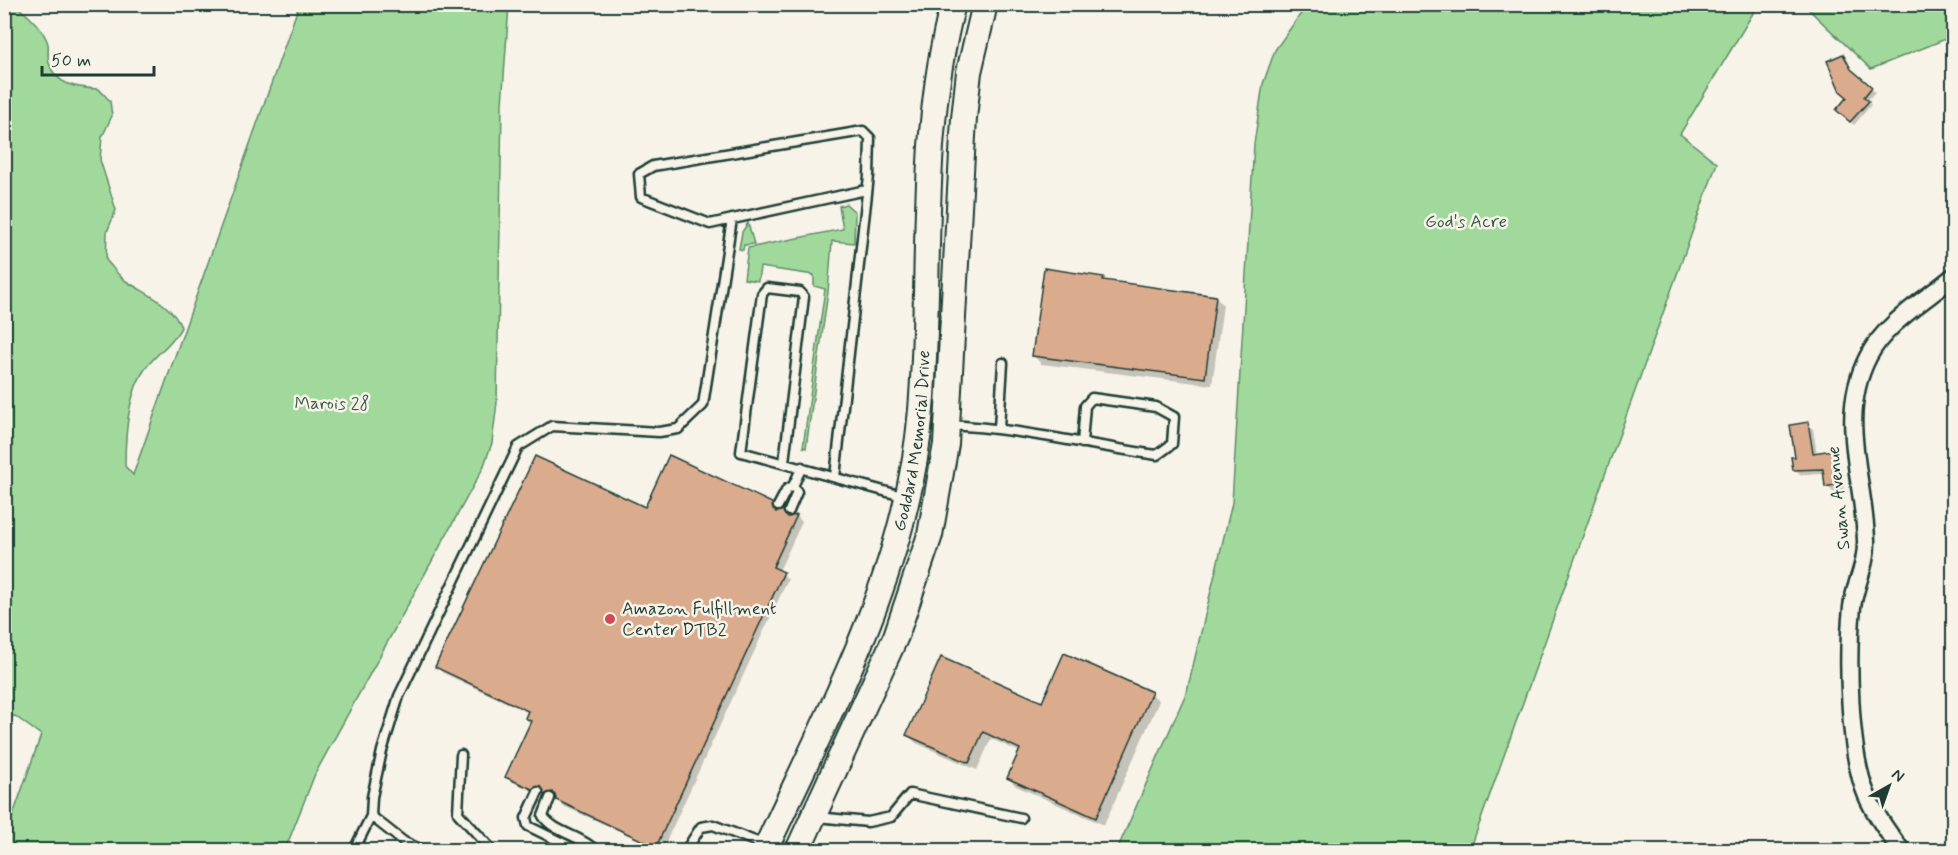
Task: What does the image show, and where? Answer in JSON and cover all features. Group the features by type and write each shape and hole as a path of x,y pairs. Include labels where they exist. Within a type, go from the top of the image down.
{"main road":[{"name":"Goddard Memorial Drive","path":"766,848 874,615 897,543 921,411 933,104 953,4"},
{"name":"Goddard Memorial Drive","path":"798,850 873,690 910,601 930,535 947,425 964,118 969,72 986,4"}],"street":[{"name":"Swan Avenue","path":"1901,850 1866,795 1858,769 1852,731 1852,606 1865,556 1866,541 1853,447 1852,415 1865,364 1880,339 1953,276"}],"lane":[{"path":"835,477 866,190 870,138 863,131 653,166 639,174 641,197 710,224 866,190"},
{"path":"354,850 371,816 372,797 382,751 399,696 518,447 552,426 658,432 678,429 703,405 732,219"},
{"path":"784,462 804,297 800,292 767,288 762,294 741,452 906,497"},
{"path":"999,428 1003,363"},
{"path":"947,425 999,428 1082,443 1157,455 1172,444 1174,417 1156,406 1092,398 1085,406 1082,443"},
{"path":"778,506 787,489 793,486 802,467"},
{"path":"789,511 797,492 793,486"},
{"path":"461,755 458,813 492,850"},
{"path":"538,792 525,818 528,826 577,850"},
{"path":"814,817 868,822 891,817 910,794 1021,819"},
{"path":"550,798 543,816 547,822 589,844 595,850"},
{"path":"371,816 404,842 422,850"},
{"path":"686,850 701,827 713,825 766,848"}],"green space":[{"name":"Marois 28","path":"15,5 25,13 43,32 48,44 49,63 57,77 83,88 99,89 110,101 112,116 102,137 100,160 116,210 107,232 106,260 123,279 164,305 181,327 175,337 145,369 135,390 131,403 125,454 125,466 133,475 299,5 509,5 502,104 497,402 492,443 483,468 315,774 285,850 5,850 5,838 41,735 15,716 4,718 4,8"},
{"name":"God's Acre","path":"1307,5 1758,5 1680,134 1717,163 1470,850 1117,850 1187,691 1232,503 1254,144 1263,84 1275,50"},
{"path":"1804,5 1953,5 1953,36 1871,69"},
{"path":"846,204 855,212 854,243 832,241 828,292 806,448 803,447 825,289 814,286 814,275 760,267 758,281 744,279 748,248 843,229 839,206"},
{"path":"748,223 754,244 744,245 743,250 739,249 742,232"}],"building":[{"path":"1843,54 1851,69 1872,87 1864,97 1869,101 1850,122 1836,110 1847,97 1840,91 1827,61"},
{"path":"1044,268 1104,277 1103,280 1216,296 1205,378 1032,356"},
{"path":"1808,422 1813,453 1833,450 1839,484 1825,487 1823,469 1793,470 1791,457 1795,457 1790,425"},
{"name":"Amazon Fulfillment Center DTB2","path":"669,455 772,503 776,512 783,510 787,517 797,515 773,567 784,572 656,847 556,800 553,792 544,795 541,787 532,789 505,777 531,721 525,718 528,711 435,667 535,456 645,507"},
{"path":"1064,653 1152,692 1096,818 1007,778 1020,749 983,732 969,763 906,735 941,657 1042,702"}],"place":[{"name":"Amazon Fulfillment Center DTB2","path":"610,619"}]}
